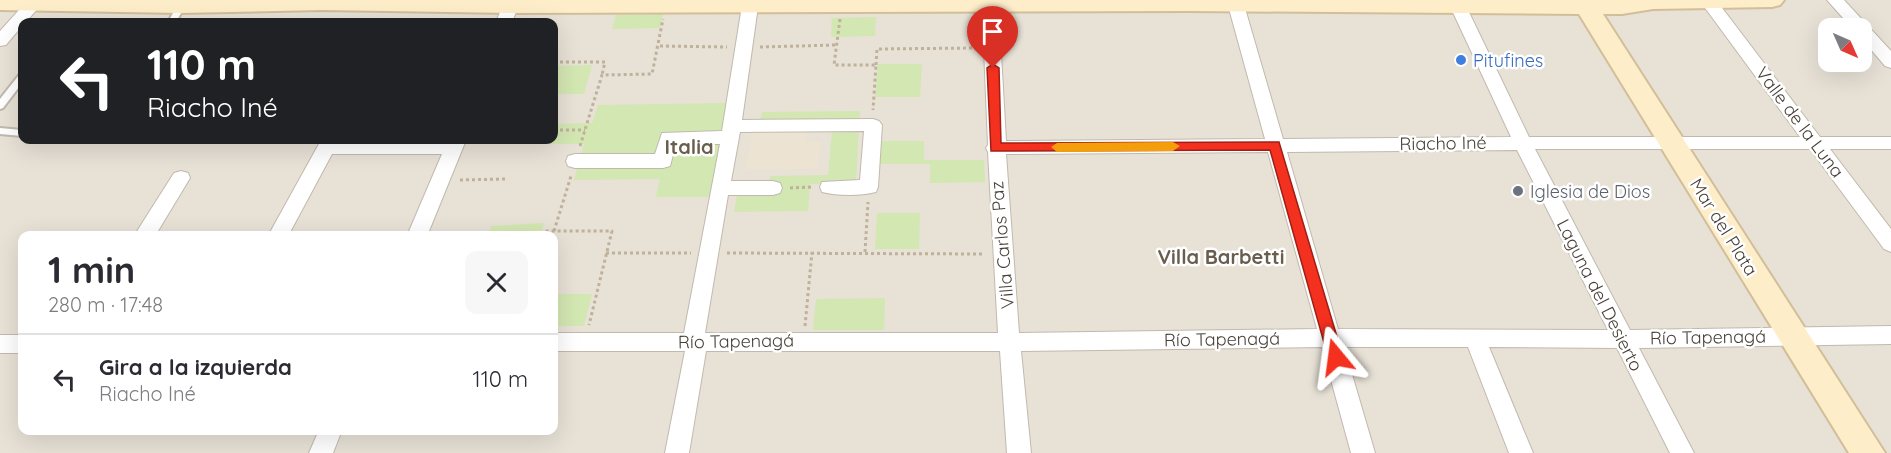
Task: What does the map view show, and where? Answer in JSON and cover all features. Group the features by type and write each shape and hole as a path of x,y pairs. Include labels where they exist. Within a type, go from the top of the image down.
{"main road":[{"path":"0,3 41,2 177,14 323,1 509,10 574,3 750,6 829,3 1188,2 1236,5 1584,4 1622,7 1643,1 1772,0"},
{"name":"Mar del Plata","path":"1584,4 1868,453"}],"street":[{"path":"1835,0 1851,18"},
{"name":"Valle de la Luna","path":"1708,1 1818,144 1891,244"},
{"path":"24,18 41,2"},
{"name":"Villa Carlos Paz","path":"990,3 995,148 1019,453"},
{"path":"1236,5 1363,453"},
{"path":"677,453 696,354 694,327 731,132 750,6"},
{"name":"Laguna del Desierto","path":"1458,6 1523,143 1682,453"},
{"path":"0,41 18,24"},
{"path":"1872,41 1891,62"},
{"path":"575,161 663,161 668,138 731,132 873,125 869,187 829,187"},
{"name":"Riacho Iné","path":"995,148 1523,143 1891,143"},
{"path":"281,231 326,147 424,144"},
{"path":"419,231 456,144"},
{"path":"147,231 181,178"},
{"path":"720,188 773,188"},
{"name":"Río Tapenagá","path":"558,342 804,340 1011,342 1330,338 1622,339 1891,335"},
{"path":"1475,338 1521,453"},
{"path":"0,344 18,344"},
{"path":"321,453 329,435"}],"lane":[{"path":"0,106 18,82"},
{"path":"0,131 18,133"}],"path":[{"path":"829,3 834,65 876,65"},
{"path":"602,75 652,74 660,46 665,6"},
{"path":"873,125 877,49 993,48"},
{"path":"554,231 605,62 558,62"},
{"path":"558,130 585,130"},
{"path":"440,180 505,178"},
{"path":"773,188 829,187"},
{"path":"865,252 869,187"},
{"path":"545,231 612,231 585,342"},
{"path":"804,340 812,252"},
{"path":"606,253 1002,254"}],"shaded area":[{"path":"0,0 1891,0 1891,453 0,453"},
{"path":"807,130 806,142 821,142 818,169 746,170 752,131"}],"green space":[{"path":"663,14 660,28 612,29 616,15"},
{"path":"876,17 875,36 831,37 832,18"},
{"path":"878,64 922,64 920,97 875,97"},
{"path":"592,65 584,94 558,94 558,66"},
{"path":"727,103 711,197 656,197 660,179 574,180 584,144 558,144 558,124 592,123 598,105"},
{"path":"860,111 856,183 810,184 808,211 734,212 737,196 768,196 770,176 828,175 833,121 760,122 762,112"},
{"path":"879,141 924,141 924,160 984,160 985,182 930,183 930,164 878,164"},
{"path":"877,213 920,213 919,249 875,249"},
{"path":"544,223 542,231 490,231 491,226"},
{"path":"558,294 592,294 584,326 558,326"},
{"path":"885,298 884,330 813,330 816,299"}],"slow traffic":[{"path":"1057,147 1173,146"}],"place":[{"name":"Pitufines","path":"1461,60"},
{"name":"Iglesia de Dios","path":"1518,191"}],"district":[{"name":"Italia","path":"689,146"},
{"name":"Villa Barbetti","path":"1221,256"}],"route":[{"path":"993,68 995,148 1275,145 1336,357"}]}
